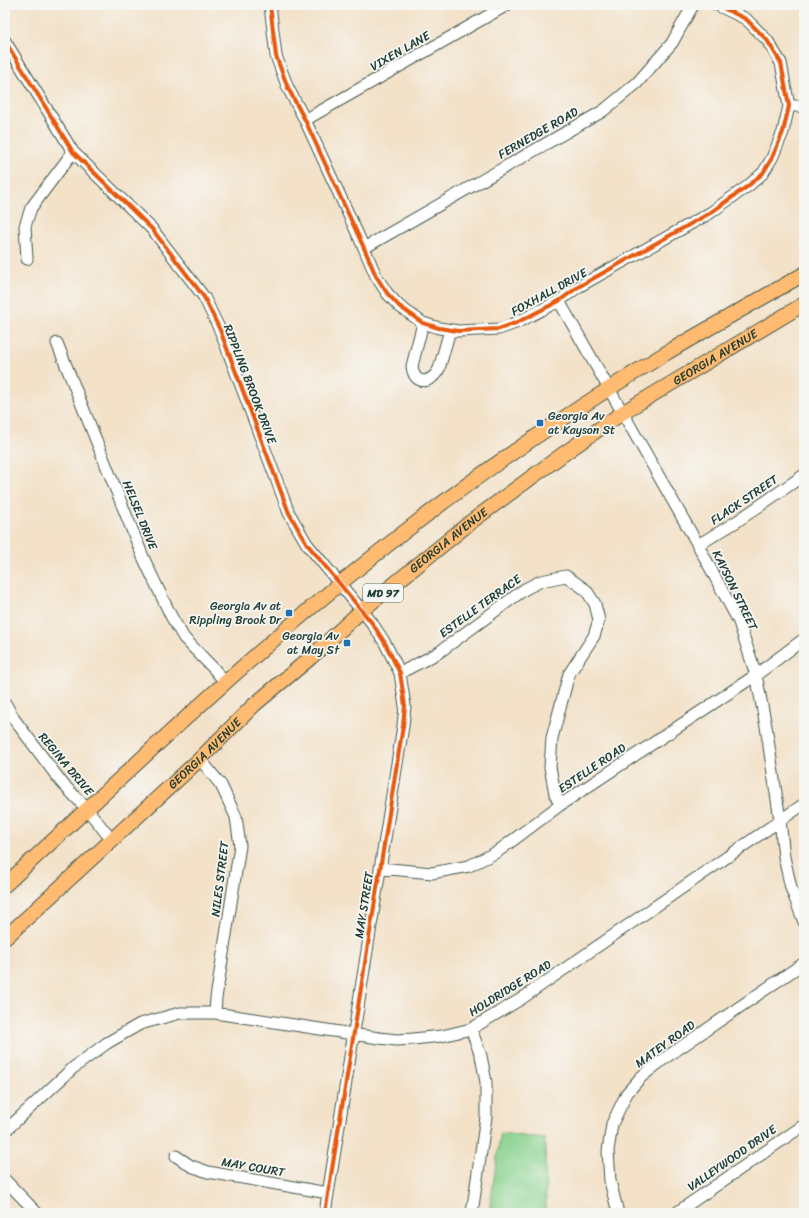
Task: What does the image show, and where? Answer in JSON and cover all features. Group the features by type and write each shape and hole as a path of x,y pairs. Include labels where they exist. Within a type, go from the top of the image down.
{"main road":[{"name":"MD 97","path":"5,885 225,682 339,583 417,522 517,449 610,389 665,354 804,274"},
{"name":"GEORGIA AVENUE","path":"5,938 111,839 200,759 254,705 309,659 361,611 472,521 622,413 804,304"}],"street":[{"name":"FOXHALL DRIVE","path":"270,5 276,56 288,88 306,120 376,276 386,293 400,306 423,323 439,328 458,331 499,329 518,322 559,301 578,287 710,213 748,186 763,173 784,132 789,106 781,63 767,40 746,19 717,5"},
{"name":"VIXEN LANE","path":"306,120 507,5"},
{"name":"FERNEDGE ROAD","path":"364,248 603,110 637,83 647,72 672,43 694,5"},
{"name":"RIPPLING BROOK DRIVE","path":"5,40 73,152 152,229 204,297 220,330 289,513 307,544 361,611"},
{"path":"789,106 804,106"},
{"path":"27,259 25,226 31,208 73,152"},
{"name":"KAYSON STREET","path":"559,301 698,545 739,622 756,675 766,726 784,857 791,888 804,922"},
{"path":"423,323 412,366 413,373 417,379 422,381 428,380 436,375 450,330"},
{"name":"HELSEL DRIVE","path":"57,343 143,557 171,616 184,638 225,682"},
{"name":"FLACK STREET","path":"698,545 736,522 804,475"},
{"name":"ESTELLE TERRACE","path":"400,673 438,653 525,589 541,581 566,576 586,590 595,604 598,620 594,636 569,674 552,738 550,767 555,794 560,805"},
{"name":"MAY STREET","path":"325,1213 405,706 400,673 385,643 372,623 361,611"},
{"name":"ESTELLE ROAD","path":"380,868 432,873 469,866 497,852 560,805 756,675 804,639"},
{"name":"REGINA DRIVE","path":"5,703 14,719 62,783 87,809 111,839"},
{"name":"NILES STREET","path":"200,759 221,785 236,817 240,846 214,1013"},
{"name":"HOLDRIDGE ROAD","path":"5,1131 73,1068 107,1043 140,1024 180,1013 214,1013 397,1040 442,1036 471,1028 521,999 804,804"},
{"name":"MATEY ROAD","path":"618,1213 610,1181 608,1151 612,1124 627,1093 641,1077 665,1058 804,963"},
{"path":"471,1028 481,1056 486,1082 486,1118 472,1213"},
{"name":"VALLEYWOOD DRIVE","path":"676,1213 804,1125"},
{"name":"MAY COURT","path":"176,1156 191,1166 208,1172 328,1193"},
{"path":"5,1180 37,1213"}],"green space":[{"path":"501,1133 545,1139 545,1213 489,1213"}],"cycle path":[{"path":"270,5 276,56 288,88 305,120 376,276 387,293 399,306 423,323 439,328 458,331 499,329 518,322 559,301 578,287 710,213 748,186 763,173 772,158 783,132 789,106 781,63 767,40 746,19 717,5"},
{"path":"5,41 73,152 152,229 204,297 220,330 289,513 307,544 372,623 385,643 400,673 405,706 403,726 325,1213"}],"place":[{"name":"Georgia Av at Kayson St","path":"540,423"},
{"name":"Georgia Av at Rippling Brook Dr","path":"289,613"},
{"name":"Georgia Av at May St","path":"347,643"}]}
